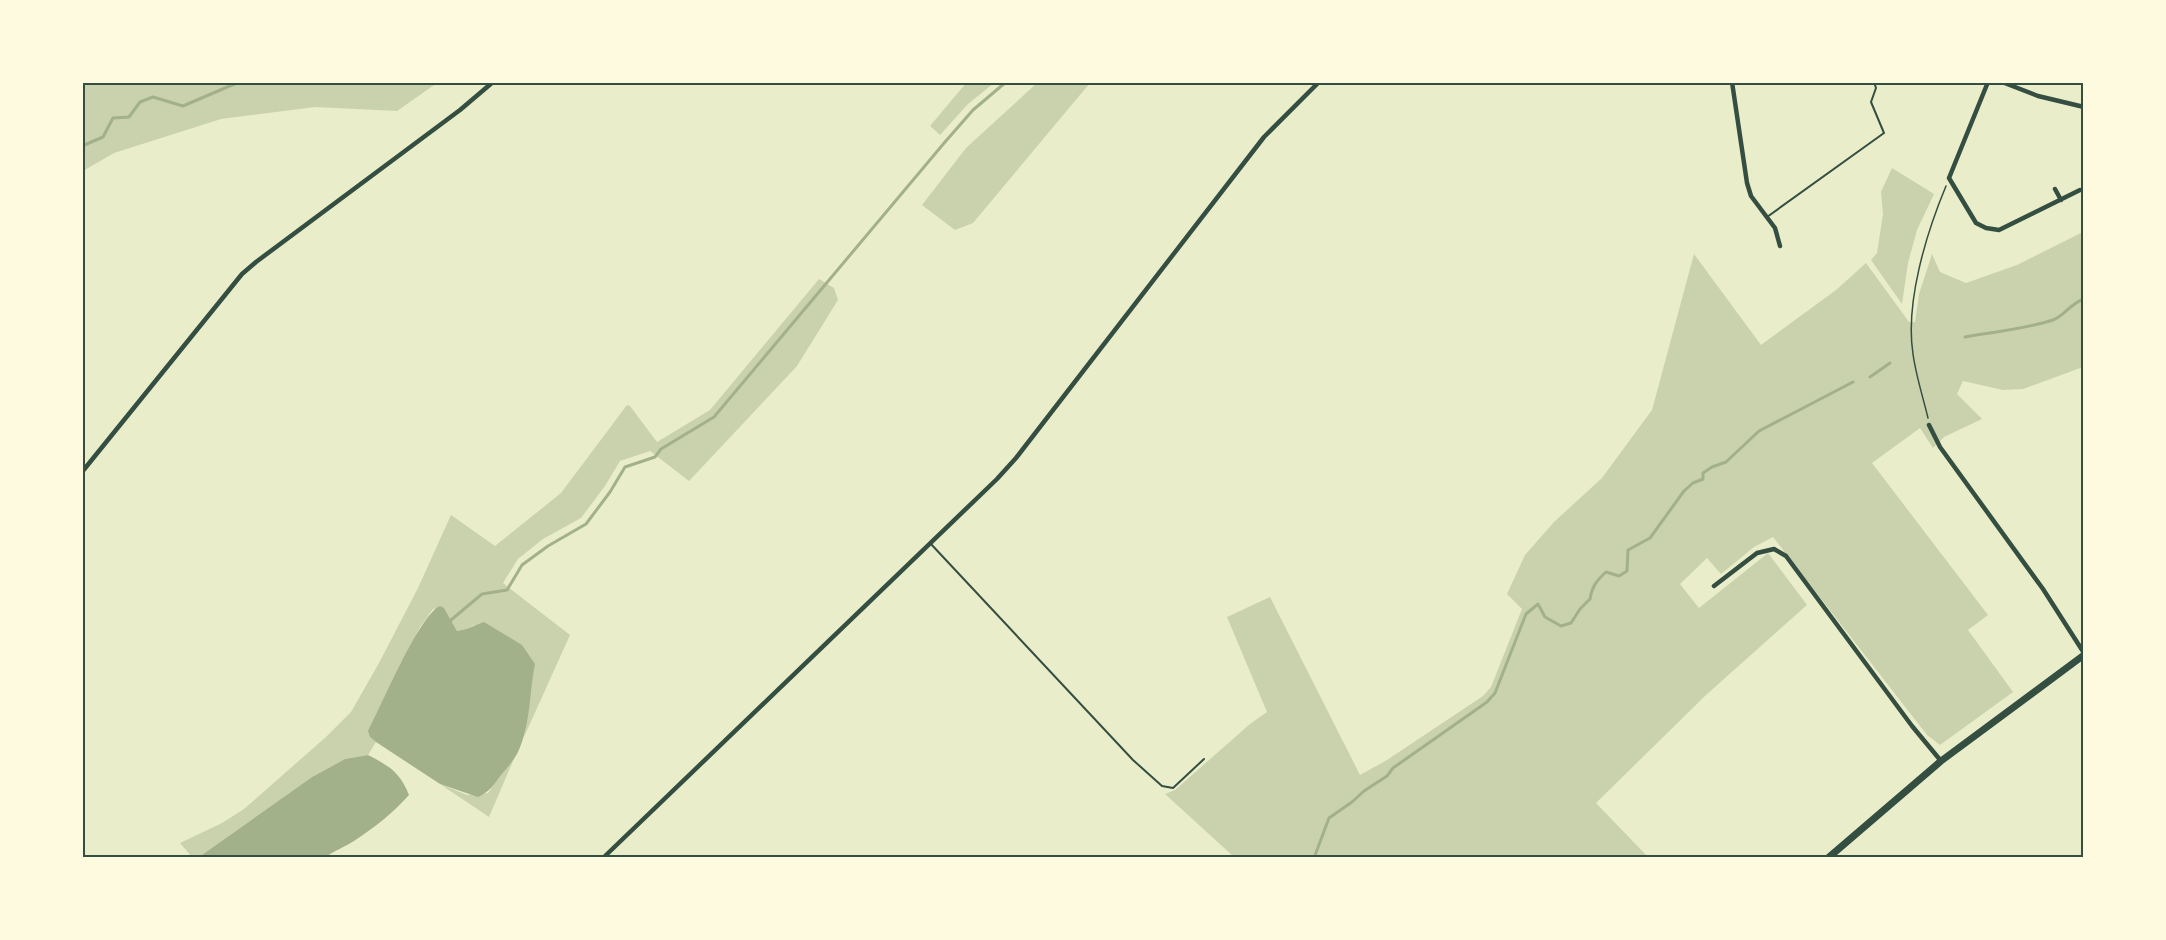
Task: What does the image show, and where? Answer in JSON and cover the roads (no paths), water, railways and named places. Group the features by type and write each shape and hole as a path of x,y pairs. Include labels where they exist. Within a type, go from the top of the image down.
{"main road":[{"path":"1828,858 1941,761 2084,654"}],"street":[{"path":"82,472 242,274 460,110 493,82"},
{"path":"603,858 1016,458 1264,137 1319,82"},
{"path":"1732,82 1747,183 1751,196 1775,228 1780,246"},
{"path":"1988,82 1949,178 1976,223 1993,230 2005,228 2079,190"},
{"path":"2002,82 2038,96 2084,107"},
{"path":"2055,189 2061,200"},
{"path":"1929,425 1940,447 2043,589 2084,654"},
{"path":"1714,586 1757,553 1774,549 1785,556 1912,726 1941,761"}],"lane":[{"path":"1767,217 1884,133 1871,102 1876,88 1874,82"},
{"path":"930,543 1133,760 1162,786 1173,788 1204,759"}],"waterway":[{"path":"82,146 103,137 113,118 129,117 140,102 153,97 183,106 239,82"},
{"path":"450,625 451,620 482,594 507,590 522,565 548,546 586,524 625,467 655,457 661,449 714,417 945,142 973,110 1006,82"},
{"path":"1965,337 2053,320 2084,299"},
{"path":"1870,377 1890,363"},
{"path":"1314,858 1329,818 1387,776 1393,768 1487,702 1495,693 1526,614 1538,604 1545,617 1561,626 1571,623 1590,599 1593,588 1600,578 1606,572 1619,576 1627,571 1628,550 1650,538 1684,491 1693,483 1703,479 1703,473 1726,462 1759,431 1853,382"}]}
